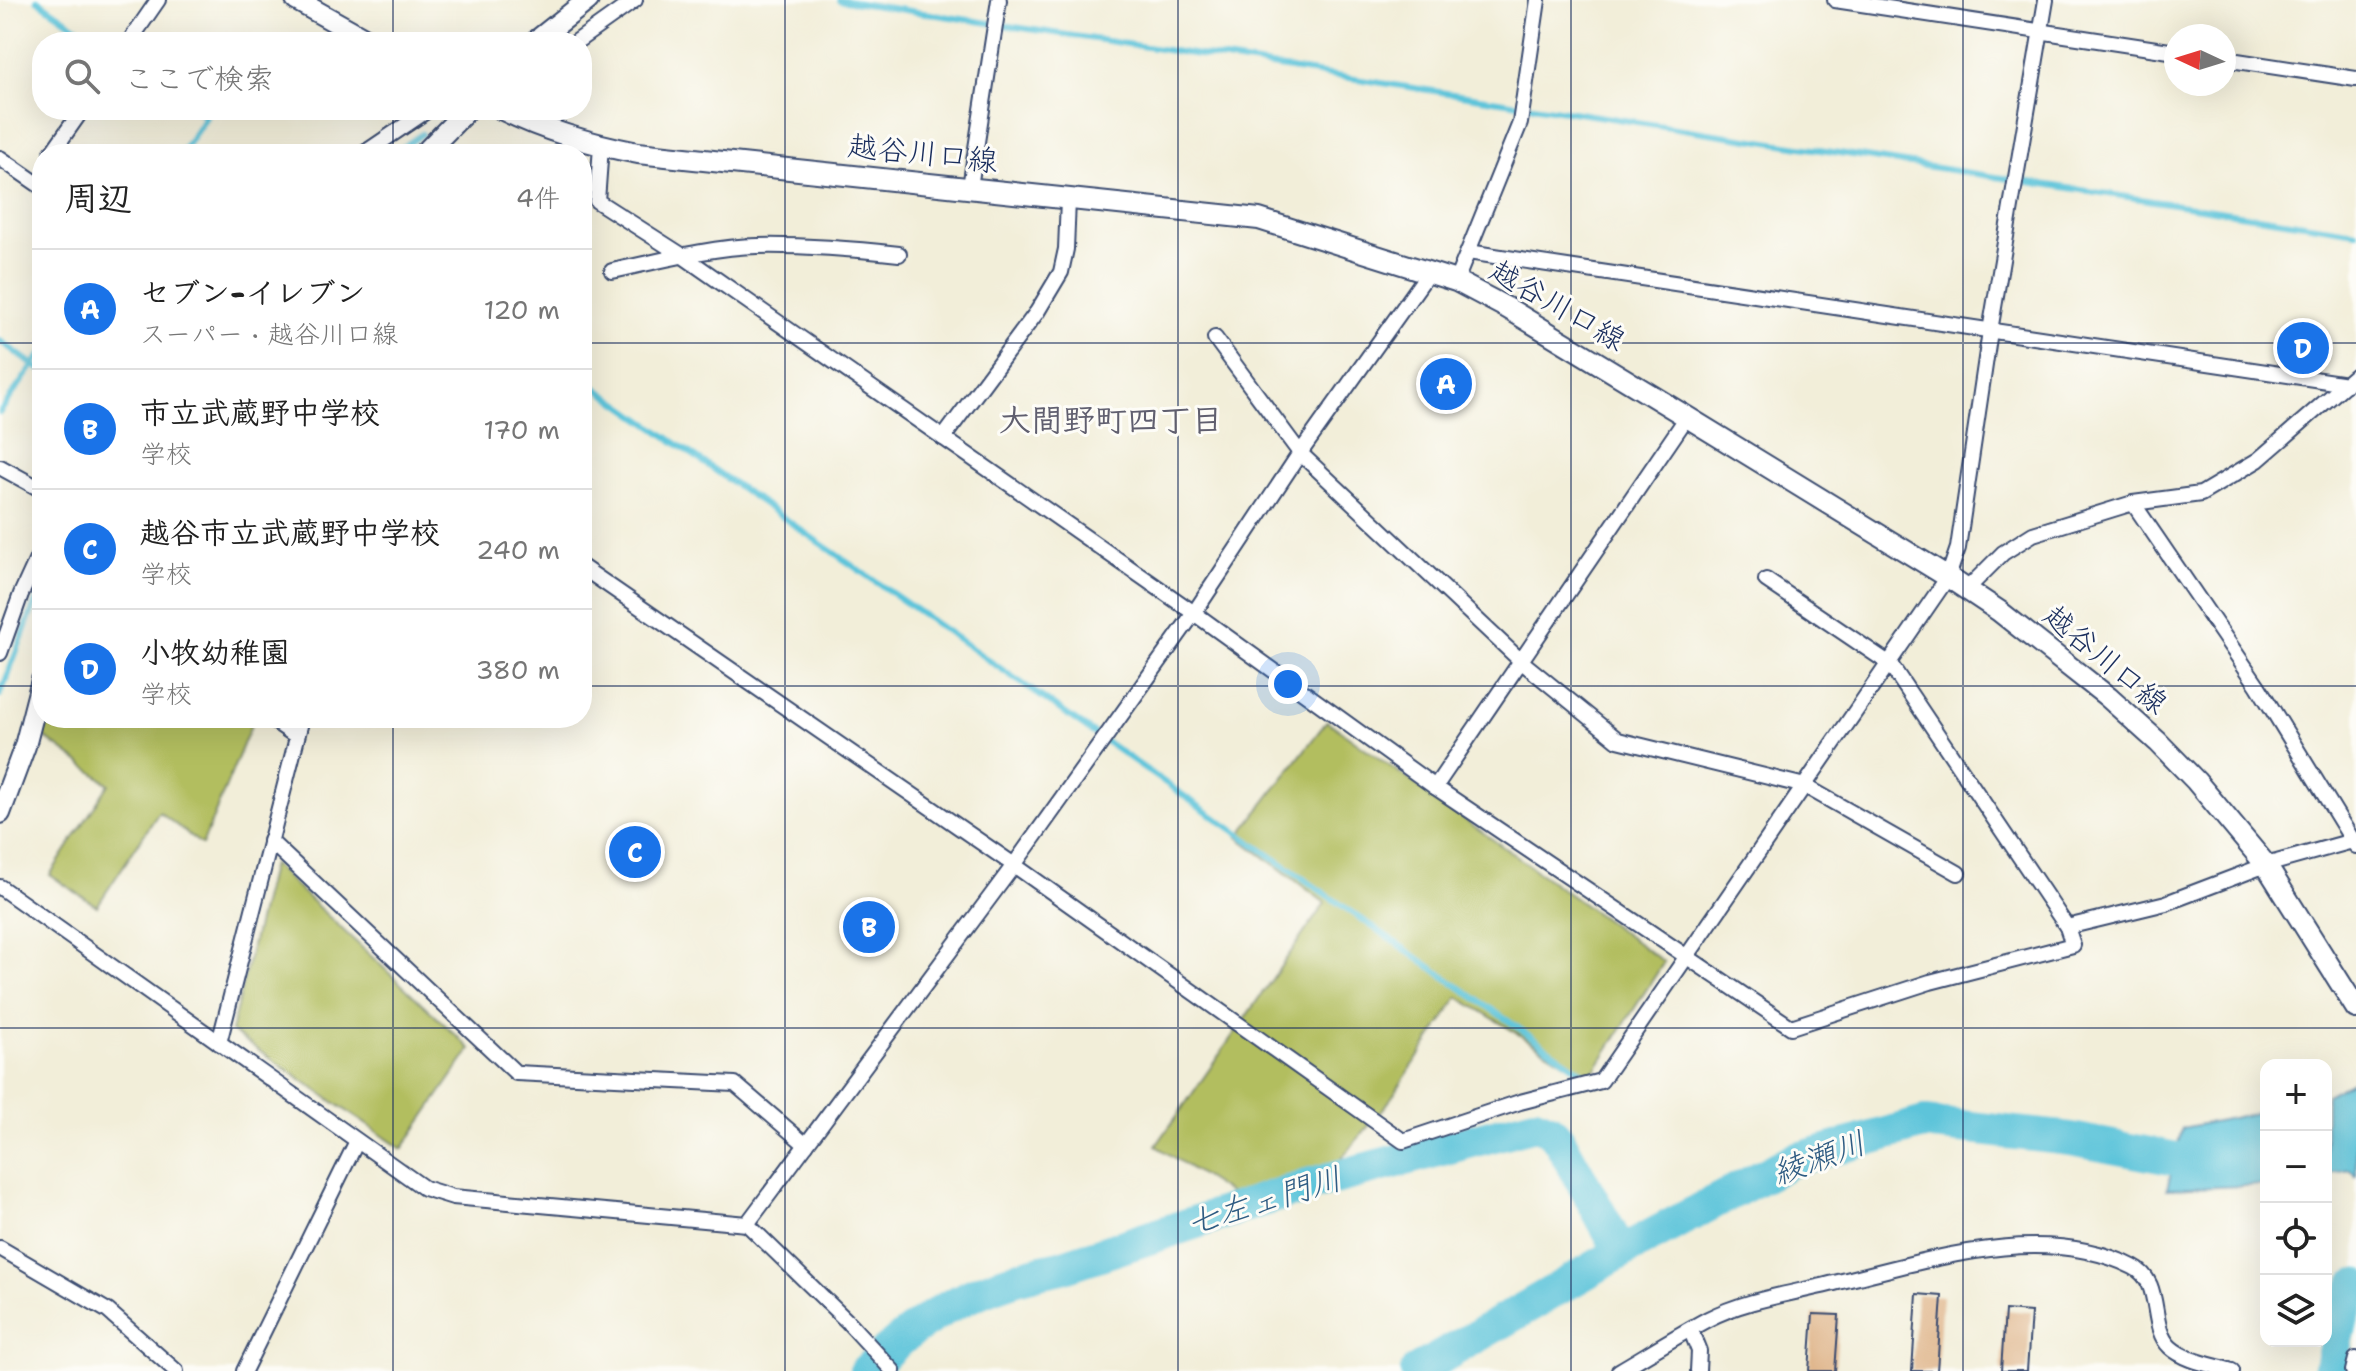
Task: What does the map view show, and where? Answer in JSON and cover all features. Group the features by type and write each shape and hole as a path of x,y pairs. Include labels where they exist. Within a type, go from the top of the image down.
{"main road":[{"path":"296,0 353,32"},
{"path":"548,32 588,0"},
{"path":"434,144 457,120"},
{"name":"越谷川口線","path":"525,120 601,146 687,159 1259,219 1456,281 1509,309 1948,577 1999,611 2108,697 2196,781 2266,865 2356,1008"},
{"path":"0,813 32,719"}],"street":[{"path":"136,32 158,0"},
{"path":"590,32 635,0"},
{"path":"970,187 999,0"},
{"path":"1456,281 1520,123 1538,0"},
{"path":"1835,0 2164,50"},
{"path":"592,574 1014,865 1403,1141 1520,1102 1601,1081 1948,577 1958,548 1990,331 2046,0"},
{"path":"2236,61 2356,79"},
{"path":"58,144 75,120"},
{"path":"378,144 413,120"},
{"path":"601,146 597,201 683,256 1194,613 1435,787 1791,1027 1930,982 2073,945 2067,927 1890,664 1766,580"},
{"path":"0,158 32,180"},
{"path":"943,438 1037,312 1061,272 1066,249 1068,200"},
{"path":"612,271 683,256 755,246 843,248 899,254"},
{"path":"1468,252 1990,331 2352,379"},
{"path":"747,1224 1014,865 1194,613 1300,453 1429,272"},
{"path":"1215,338 1300,453 1522,662 1618,740 1805,786 1958,873"},
{"path":"1966,590 2003,553 2033,534 2133,503 2201,494 2258,460 2352,379"},
{"path":"1435,787 1687,417"},
{"path":"0,467 32,485"},
{"path":"2067,927 2166,903 2266,865 2355,842 2258,686 2133,503"},
{"path":"0,653 32,570"},
{"path":"284,728 296,736"},
{"path":"219,1043 299,728"},
{"path":"270,841 516,1073 735,1084 806,1145"},
{"path":"0,887 424,1188 453,1197 747,1224 846,1320 893,1371"},
{"path":"244,1371 357,1141"},
{"path":"0,1248 108,1311 176,1371"},
{"path":"1619,1371 1708,1319 1756,1302 1974,1249 2055,1248 2085,1251 2135,1267 2150,1285 2166,1343 2183,1355 2232,1371"},
{"path":"1691,1331 1699,1351 1698,1371"},
{"path":"2353,1371 2356,1359"}],"green space":[{"path":"1327,721 1664,962 1590,1078 1458,997 1388,1103 1336,1165 1235,1197 1156,1146 1325,903 1238,837"},
{"path":"46,728 250,728 202,845 159,812 97,906 50,875 109,784 43,736"},
{"path":"272,864 471,1049 402,1149 231,1031"}],"water":[{"path":"2356,1079 2356,1176 2349,1169 2332,1173 2332,1092"},
{"path":"2260,1112 2260,1185 2167,1189 2182,1128"}],"building":[{"path":"1917,1294 1942,1296 1937,1371 1912,1371"},
{"path":"2005,1310 2031,1312 2027,1371 2001,1371"},
{"path":"1813,1314 1839,1315 1835,1371 1809,1371"}],"waterway":[{"path":"37,0 83,32"},
{"path":"839,0 2356,232"},
{"path":"188,144 204,120"},
{"path":"408,144 422,134"},
{"path":"0,341 32,364"},
{"path":"0,412 32,367"},
{"path":"592,385 1592,1079"},
{"path":"0,695 32,611"},
{"name":"綾瀬川","path":"1417,1371 1621,1252 1791,1161 1924,1123 2071,1139 2187,1161 2260,1153"},
{"name":"七左ェ門川","path":"866,1371 932,1317 955,1303 1005,1282 1061,1267 1296,1189 1298,1191 1304,1186 1535,1124 1548,1129 1558,1138 1621,1252"},
{"path":"2330,1371 2342,1316 2356,1285"}],"place":[{"name":"小牧幼稚園","path":"2303,348"},
{"name":"セブン-イレブン","path":"1446,384"},
{"name":"越谷市立武蔵野中学校","path":"635,852"},
{"name":"市立武蔵野中学校","path":"869,927"}],"district":[{"name":"大間野町四丁目","path":"1111,419"}]}
